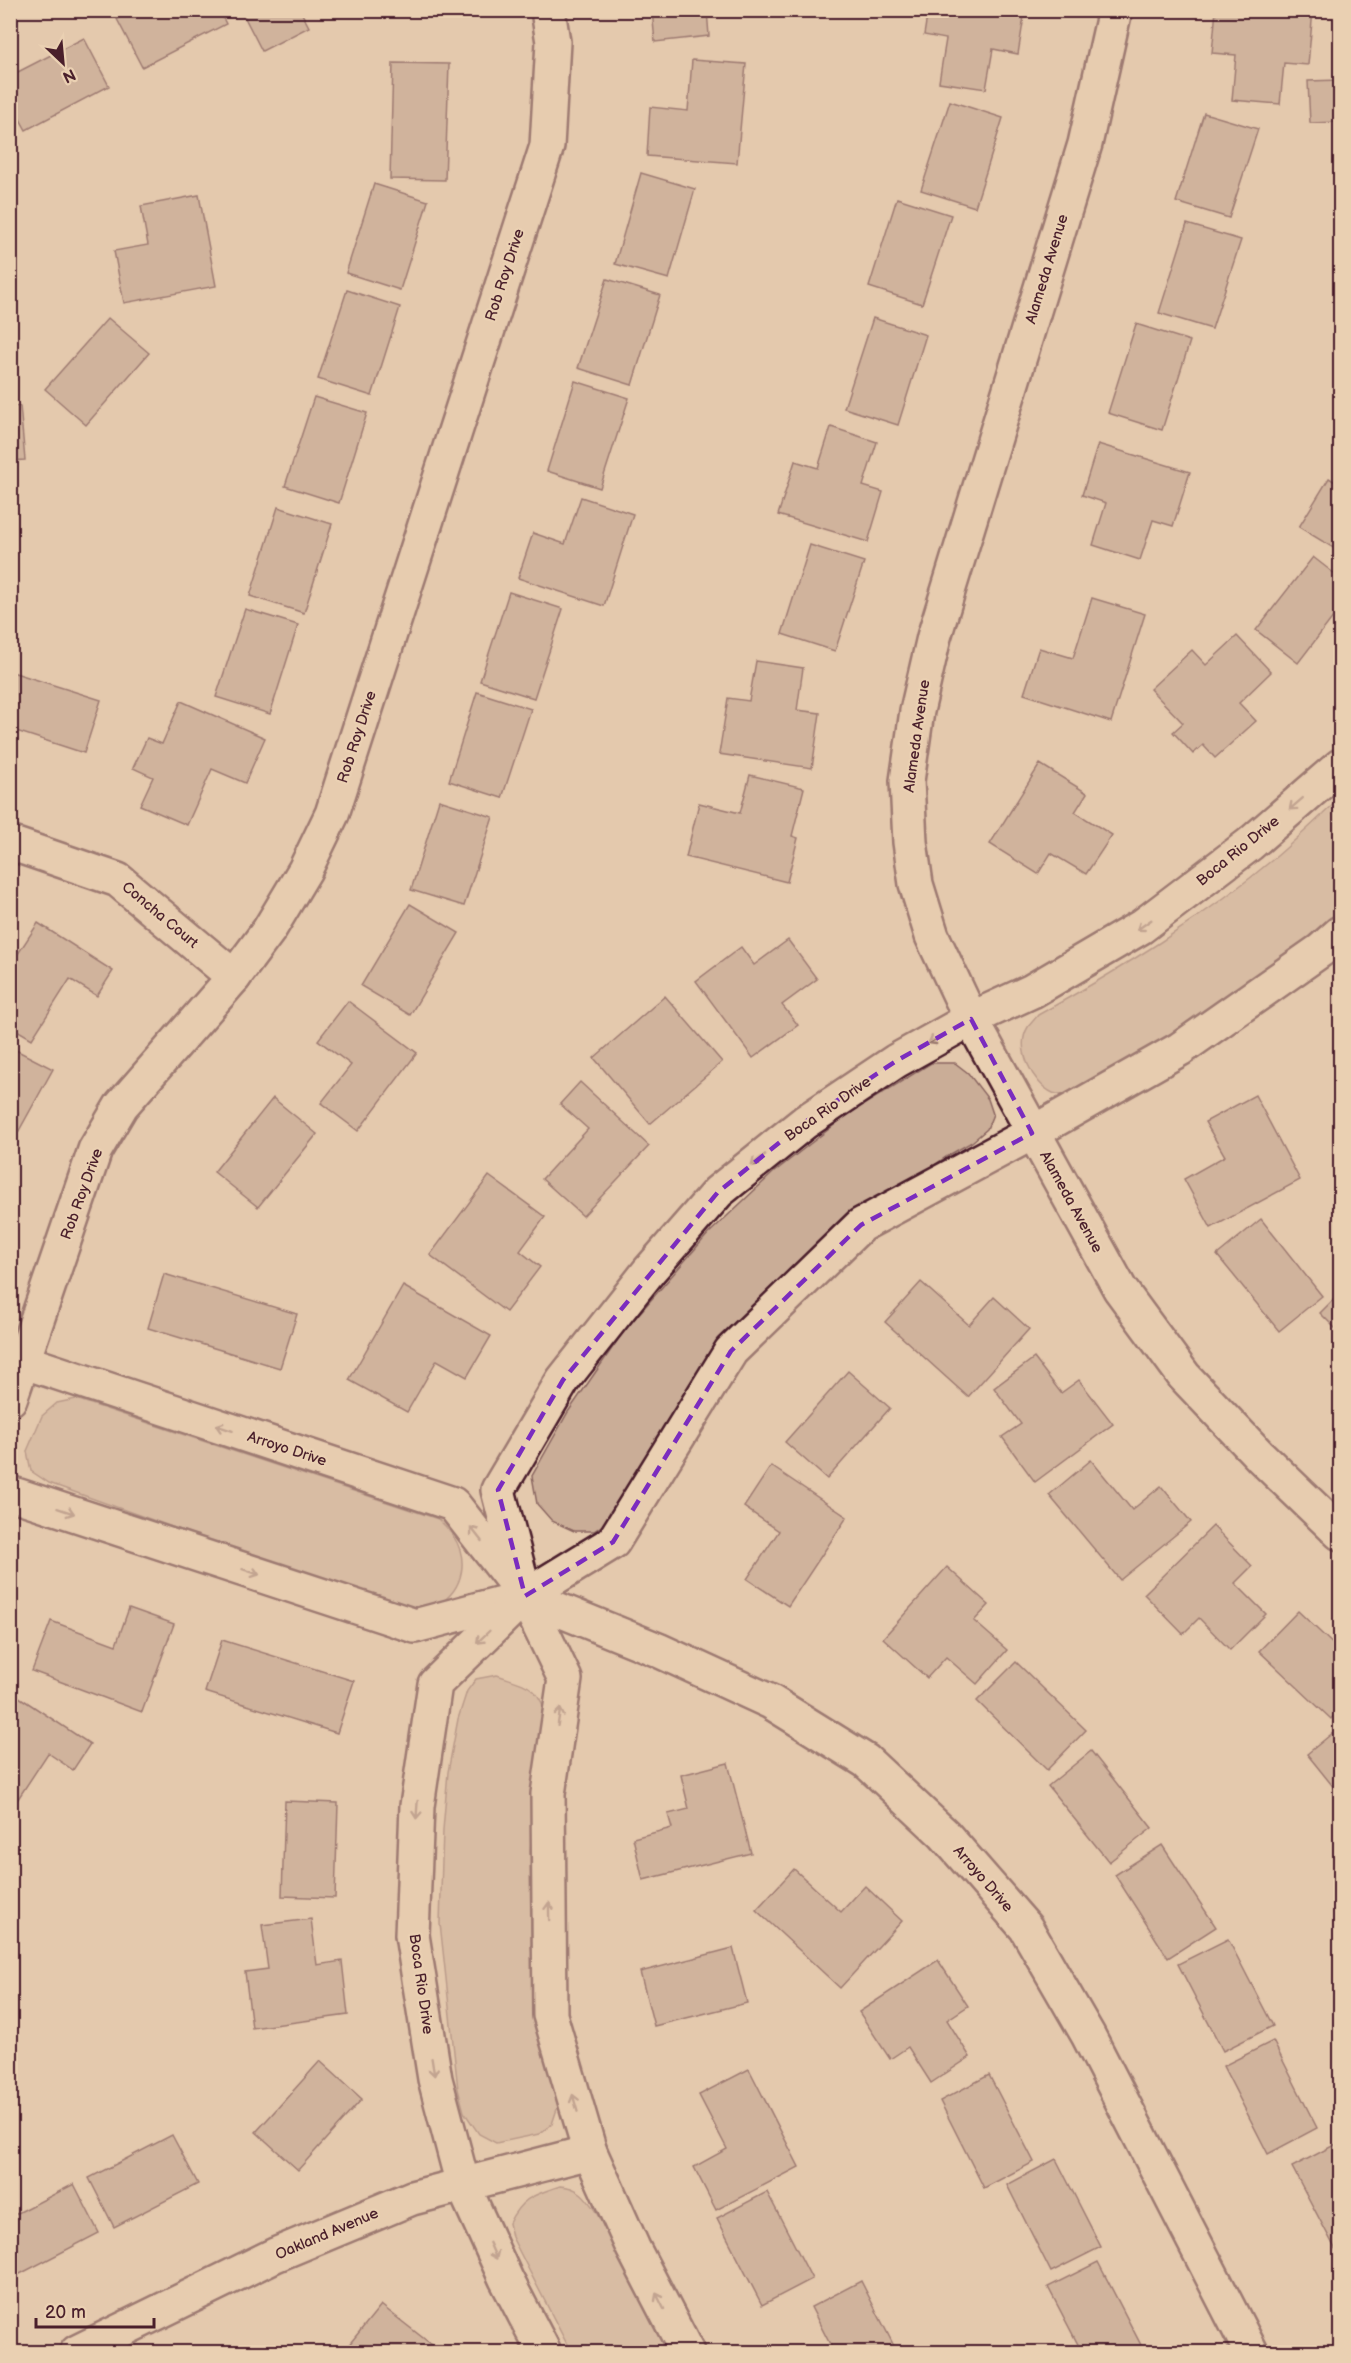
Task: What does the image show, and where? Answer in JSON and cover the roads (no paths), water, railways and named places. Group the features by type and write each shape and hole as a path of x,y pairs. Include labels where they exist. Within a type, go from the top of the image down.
{"street":[{"name":"Rob Roy Drive","path":"10,1399 18,1359 95,1150 121,1106 234,977 269,930 305,870 336,803 547,146 553,42 548,10"},
{"name":"Alameda Avenue","path":"1115,10 1085,144 934,638 917,711 908,781 910,842 916,884 932,936 971,1019 1120,1289 1184,1376 1260,1456 1341,1533"},
{"name":"Boca Rio Drive","path":"687,2352 633,2248 590,2152 550,2015 548,1794 565,1679 525,1596 498,1490 563,1380 649,1271 718,1192 805,1122 896,1061 971,1019 1032,991 1142,927 1250,844 1341,766"},
{"name":"Concha Court","path":"10,843 118,880 234,977"},
{"name":"Boca Rio Drive","path":"544,2352 506,2278 463,2185 435,2079 412,1935 417,1806 435,1684 525,1596 613,1542 731,1351 861,1225 1032,1133 1180,1049 1321,950 1341,933"},
{"name":"Arroyo Drive","path":"18,1359 453,1504 525,1596 658,1650 771,1702 866,1761 944,1834 1026,1928 1088,2036 1251,2352"},
{"path":"10,1493 415,1626 525,1596"},
{"name":"Oakland Avenue","path":"77,2352 275,2255 412,2198 590,2152"}]}
